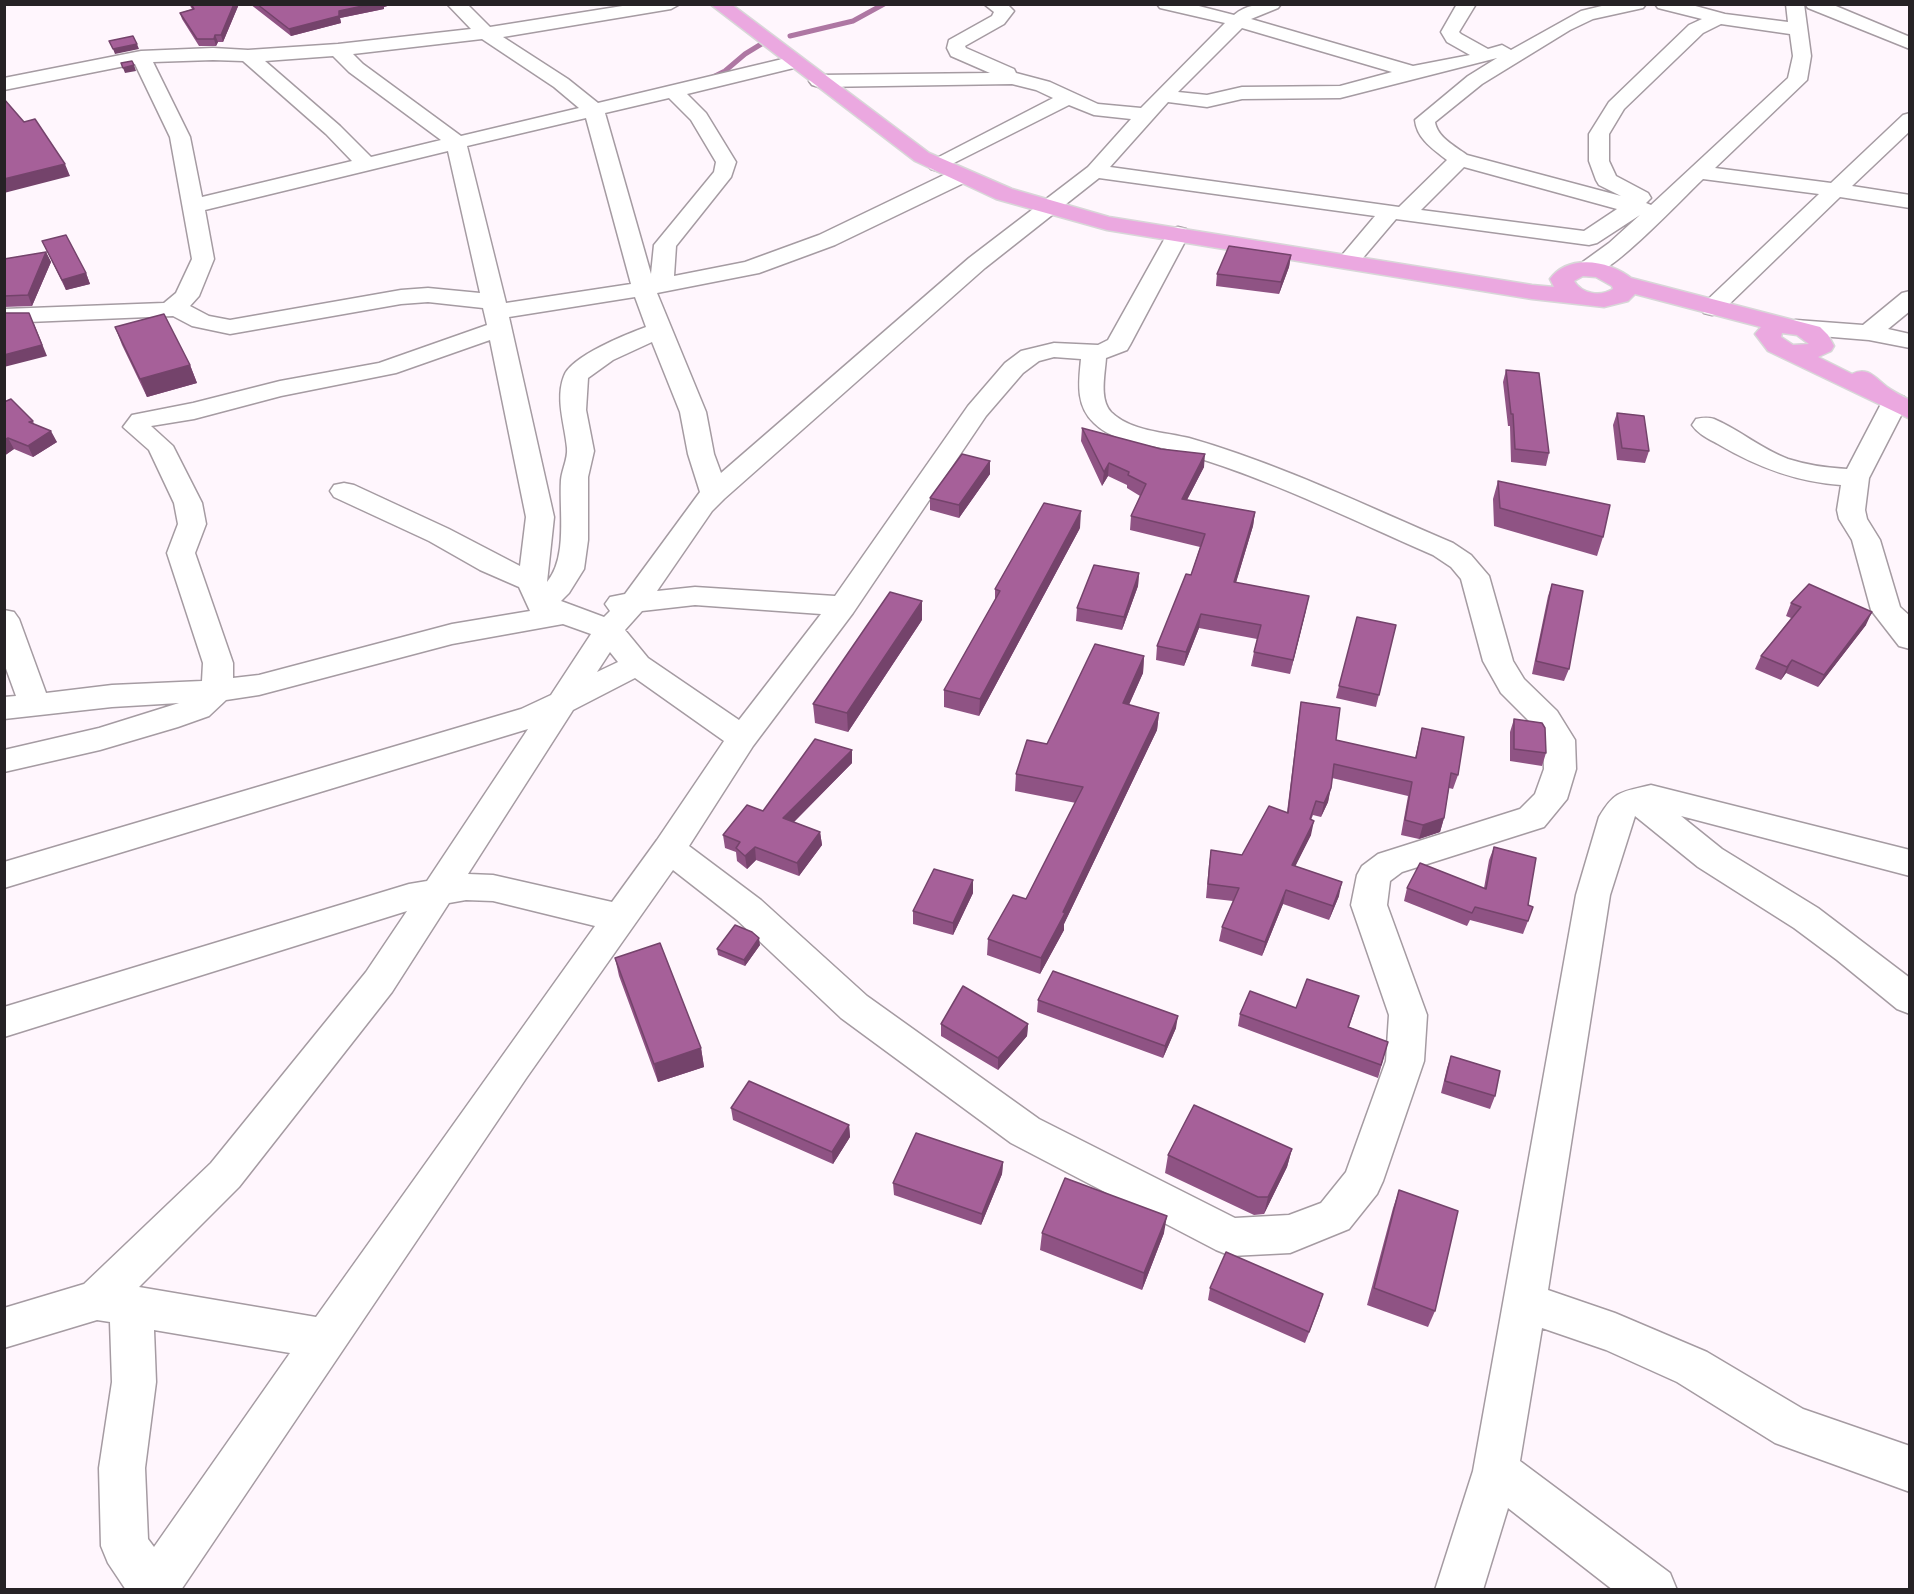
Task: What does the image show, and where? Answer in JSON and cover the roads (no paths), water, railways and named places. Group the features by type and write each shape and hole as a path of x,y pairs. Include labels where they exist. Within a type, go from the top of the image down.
{"main road":[{"path":"720,4 922,157 1004,194 1046,208 1107,223 1532,292 1580,296 1597,300 1618,287 1712,308 1785,336 1857,386 1894,402"},
{"path":"1485,283 1579,270 1611,274 1618,287 1785,336 1819,338 1822,345 1894,402"},
{"path":"1579,270 1562,279 1566,288 1580,296"}],"street":[{"path":"456,4 485,33 561,83 594,110 653,287 658,330 693,412 701,454 714,493"},
{"path":"4,84 141,57 213,54 248,56 338,50 485,33 671,4"},
{"path":"993,4 1005,11 998,20 956,44 956,48 958,52 1004,70 1012,78"},
{"path":"1166,4 1238,21 1412,72"},
{"path":"114,1302 225,1175 379,982 609,630 634,602 702,505 977,263 1095,171 1163,96 1247,13 1272,4"},
{"path":"1467,4 1450,32 1454,38 1484,55"},
{"path":"1637,4 1587,15 1541,39 1475,80 1425,120 1426,130 1440,145 1460,159 1650,209"},
{"path":"1664,4 1721,19 1797,30"},
{"path":"1650,209 1606,180 1599,161 1599,134 1616,106 1696,30 1760,4"},
{"path":"1579,270 1617,248 1650,209 1697,172 1797,80 1802,56 1794,4"},
{"path":"1814,4 1910,44"},
{"path":"1884,33 1910,25"},
{"path":"1163,96 1207,101 1242,93 1340,92 1412,72 1458,64 1541,39"},
{"path":"338,50 356,68 456,142 497,314 540,517 545,600"},
{"path":"248,56 333,130 367,165"},
{"path":"4,316 166,310 177,306 187,296 203,259 180,137 141,57"},
{"path":"192,206 795,62"},
{"path":"819,81 1012,78 1042,86 1069,97 1078,104 1094,109 1146,115"},
{"path":"653,287 665,244 724,173 726,162 699,117 673,91"},
{"path":"938,165 1069,97"},
{"path":"1712,308 1910,119"},
{"path":"1348,261 1398,213 1460,159"},
{"path":"1095,171 1589,238 1650,209"},
{"path":"1697,172 1910,202"},
{"path":"4,761 100,739 167,719 198,708 217,691 218,663 181,553 192,524 188,503 160,446 136,427 141,420 194,411 280,389 387,368 497,314 751,268 827,240 960,176"},
{"path":"114,1302 134,1382 122,1468 125,1546 152,1589 514,1066 669,849 742,738 843,606 977,411 1014,368 1030,356 1054,350 1095,352 1110,350 1118,345 1178,234"},
{"path":"1617,248 1618,287"},
{"path":"177,306 181,312 213,326 230,327 401,297 428,295 497,314"},
{"path":"1869,333 1910,298"},
{"path":"545,600 559,587 570,569 574,540 575,477 581,451 573,410 576,376 584,368 608,354 658,330"},
{"path":"1785,336 1869,333 1907,341"},
{"path":"1822,345 1907,341"},
{"path":"669,849 749,910 854,1006 1025,1131 1231,1237 1290,1234 1335,1216 1363,1181 1405,1061 1408,1015 1369,905 1374,875 1390,863 1532,818 1550,799 1557,779 1560,769 1558,740 1546,719 1512,686 1503,669 1475,576 1461,561 1443,549 1262,471 1219,455 1127,430 1103,419 1094,407 1092,392 1095,352"},
{"path":"1894,402 1856,478 1851,510 1853,519 1866,540 1886,610 1901,625 1910,639"},
{"path":"1705,425 1757,456 1790,470 1820,476 1856,478"},
{"path":"344,491 439,535 490,564 545,600 609,630 637,665 742,738"},
{"path":"4,619 19,705 112,696 217,691 259,685 452,634 545,600 634,602 695,596 843,606"},
{"path":"4,875 532,717 637,665"},
{"path":"1459,1590 1496,1471 1593,895 1616,817 1626,803 1651,797 1910,862"},
{"path":"1637,800 1710,858 1806,918 1850,950 1910,999"},
{"path":"4,1022 409,897 465,887 493,888 620,918"},
{"path":"4,1328 114,1302 325,1339"},
{"path":"1525,1302 1615,1333 1692,1367 1791,1427 1910,1469"},
{"path":"1496,1471 1653,1590"}],"waterway":[{"path":"790,36 853,21 884,4"},
{"path":"713,77 763,43"}]}
